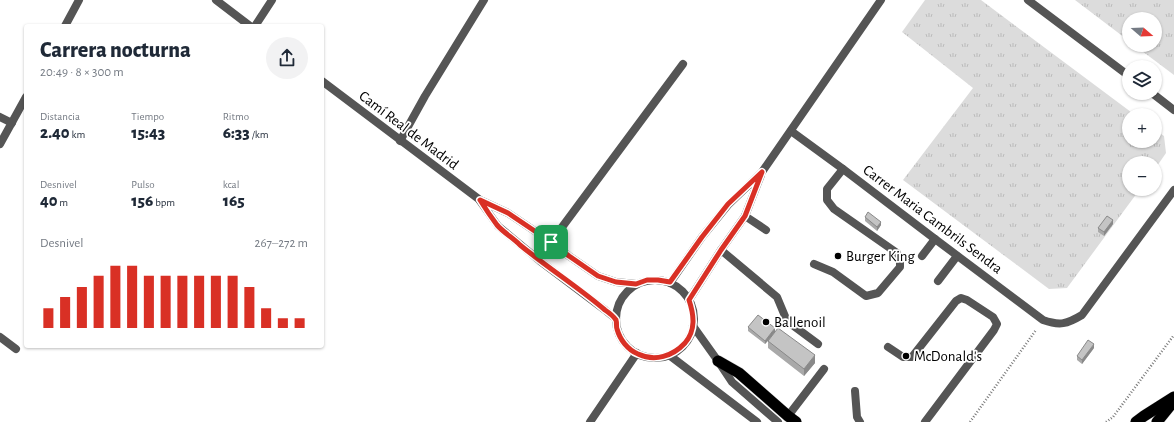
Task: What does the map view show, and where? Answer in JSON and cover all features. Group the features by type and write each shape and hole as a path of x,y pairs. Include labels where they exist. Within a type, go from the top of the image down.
{"highway":[{"path":"718,361 739,373 787,420"},
{"path":"1136,422 1174,397"},
{"path":"1158,422 1174,401"}],"street":[{"path":"66,24 79,0"},
{"path":"216,0 247,24"},
{"path":"256,24 272,0"},
{"path":"400,141 425,96 484,0"},
{"path":"670,282 728,204 762,172 881,0"},
{"path":"1028,0 1122,71"},
{"path":"551,242 683,64"},
{"name":"Camí Real de Madrid","path":"324,83 480,200 508,213 598,276 616,282 636,284"},
{"path":"1161,100 1174,110"},
{"path":"0,144 24,101"},
{"path":"0,117 12,123"},
{"name":"Carrer Maria Cambrils Sendra","path":"791,131 1044,320 1061,324 1071,322 1082,315 1174,190"},
{"path":"814,264 833,272 866,296 878,294 900,267 900,260 897,253 834,209 827,200 827,189 843,169"},
{"path":"689,300 745,216 762,172"},
{"name":"Camí Real de Madrid","path":"480,200 498,226 540,261 616,320"},
{"path":"745,216 766,230"},
{"path":"922,256 935,239"},
{"path":"721,250 777,297 787,321 818,344"},
{"path":"938,281 957,256"},
{"path":"647,280 670,282 682,290 689,300 693,312 693,326 691,334 687,341 679,349 669,355 653,358 636,354 621,338 617,329 617,310 620,300 627,291 636,284 647,280"},
{"path":"888,347 903,357 912,357 956,301 961,298 967,300 994,317 996,324 994,330 925,422"},
{"path":"693,326 718,361"},
{"path":"0,337 16,349"},
{"path":"590,422 636,354"},
{"path":"669,355 757,422"},
{"path":"787,420 824,369"},
{"path":"855,391 857,417 860,422"}],"path":[{"path":"970,422 1044,320"},
{"path":"1106,422 1113,417 1174,335"}],"green space":[{"path":"925,0 981,0 1126,108 1122,108 1122,148 1162,148 1162,135 1164,136 1166,153 1162,159 1162,156 1122,156 1122,196 1135,196 1067,288 1049,289 903,180 973,88 902,32"},
{"path":"1075,0 1174,0 1174,75 1162,66 1162,60 1154,60 1143,52 1162,52 1162,12 1122,12 1122,36"}],"building":[{"path":"868,212 881,222 877,227 865,217"},
{"path":"1107,216 1113,220 1104,232 1098,228"},
{"path":"758,315 775,328 765,341 748,327"},
{"path":"778,328 815,355 804,369 768,341"},
{"path":"1088,340 1094,344 1082,360 1077,356"}],"place":[{"name":"Burger King","path":"838,256"},
{"name":"Ballenoil","path":"766,322"},
{"name":"McDonald's","path":"906,356"}],"route":[{"path":"762,172 745,216 689,300 693,312 693,326 691,334 687,341 679,349 669,355 653,358 636,354 621,338 617,329 616,320 540,261 498,226 480,200 508,213 551,242 598,276 616,282 636,284 647,280 670,282 728,204 762,172"}]}
